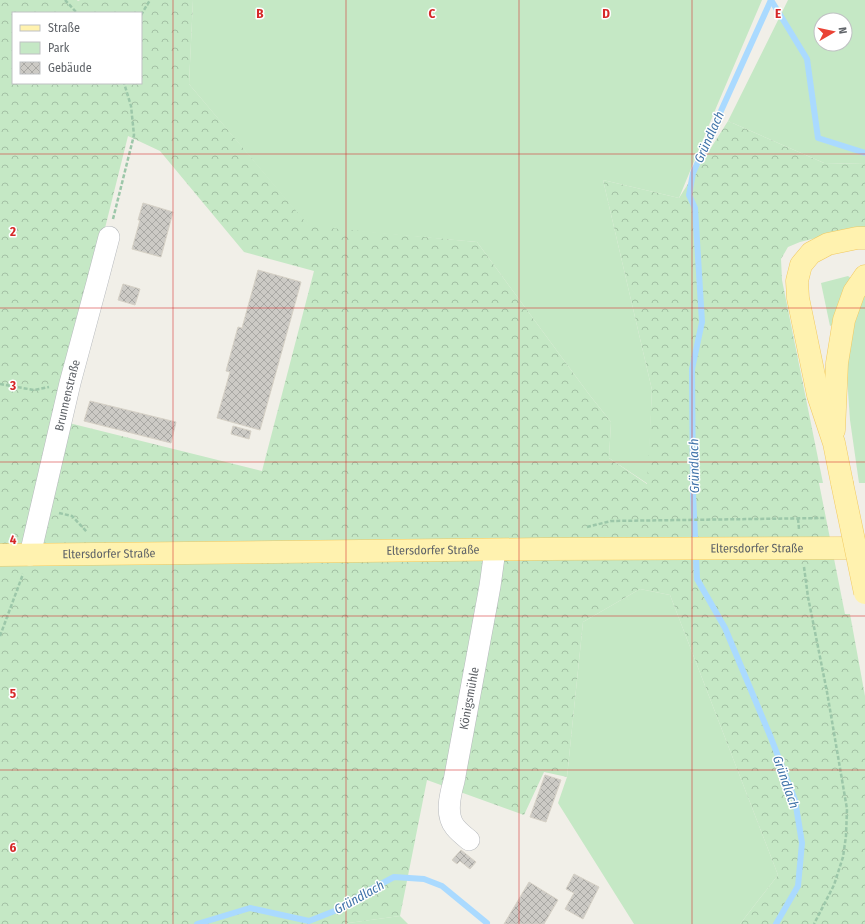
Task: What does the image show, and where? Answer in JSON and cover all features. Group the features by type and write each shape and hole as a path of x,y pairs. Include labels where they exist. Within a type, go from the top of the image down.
{"main road":[{"path":"865,238 857,238 828,244 811,253 801,265 797,281 798,298 818,395 834,443 865,593"},
{"path":"834,443 837,364 844,320 854,292 865,276"},
{"name":"Eltersdorfer Straße","path":"0,555 677,548 865,548"}],"lane":[{"name":"Brunnenstraße","path":"30,555 70,383 109,237"},
{"name":"Königsmühle","path":"469,840 454,826 449,813 450,797 490,586 495,550"}],"path":[{"path":"65,0 76,12"},
{"path":"142,13 150,0"},
{"path":"109,237 134,135 131,106 124,84"},
{"path":"0,384 34,390 70,383"},
{"path":"677,520 826,518"},
{"path":"802,548 808,597 827,692 847,809 846,836 843,857 834,885 814,924"},
{"path":"0,636 30,555"}],"green space":[{"path":"0,0 193,0 189,84 309,226 477,242 611,422 609,458 647,484 652,390 603,180 679,198 728,121 824,163 865,164 865,230 800,242 788,247 781,259 782,280 823,483 819,483 845,614 850,614 865,696 865,924 740,924 778,875 670,595 640,589 583,622 567,777 544,772 524,815 427,780 400,916 341,924 0,924","holes":["128,136 160,151 244,252 314,271 262,471 57,420"]},
{"path":"193,0 762,0 679,198 603,180 652,390 648,484 609,458 611,422 477,242 309,227 189,84"},
{"path":"788,0 865,0 865,164 824,163 728,121"},
{"path":"848,276 852,279 834,324 830,326 821,283"},
{"path":"865,294 865,483 859,483 850,420 846,363 852,319"},
{"path":"640,589 670,595 778,875 740,924 634,924 558,803 567,777 583,622"},
{"path":"400,916 408,924 341,924"}],"building":[{"path":"143,203 173,212 161,257 132,249"},
{"path":"258,270 301,282 260,430 217,418 230,372 226,371 238,327 242,328"},
{"path":"123,284 140,289 135,305 118,300"},
{"path":"90,401 176,422 171,443 84,421"},
{"path":"233,426 251,431 249,439 231,434"},
{"path":"545,775 561,780 546,822 530,817"},
{"path":"461,850 476,862 470,869 460,861 457,864 452,860"},
{"path":"574,874 599,887 583,919 565,909 574,893 566,889"},
{"path":"529,882 558,900 544,924 504,924"}],"waterway":[{"name":"Gründlach","path":"771,0 693,173 689,195 695,208 702,322 692,369 693,494 697,579 725,628 795,800 802,843 798,886 776,924"},
{"path":"771,0 807,59 818,138 865,153"},
{"name":"Gründlach","path":"197,924 250,908 309,921 337,910 394,877 424,879 442,886 487,923"}]}
